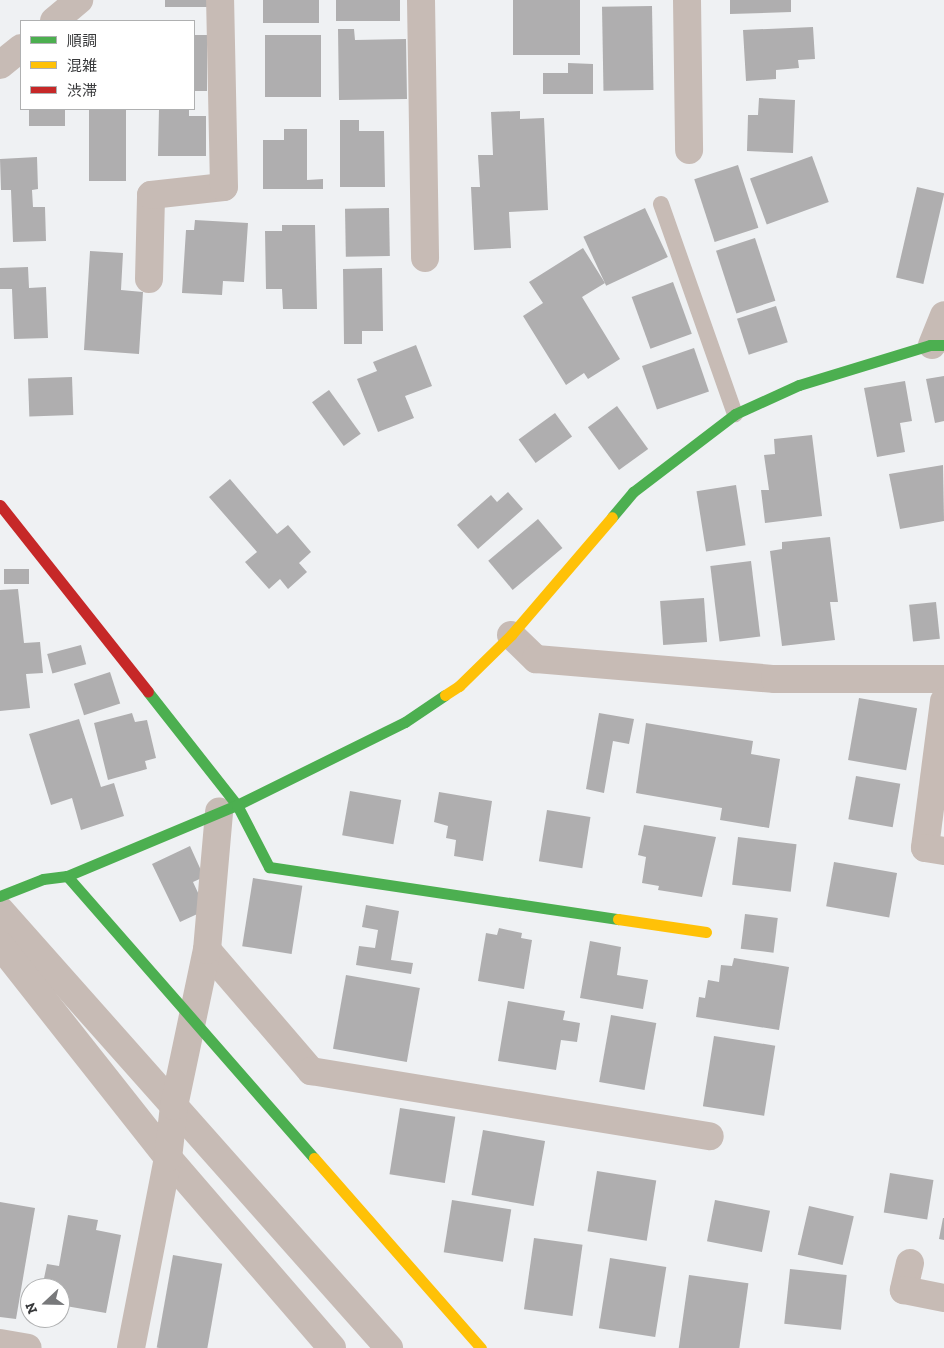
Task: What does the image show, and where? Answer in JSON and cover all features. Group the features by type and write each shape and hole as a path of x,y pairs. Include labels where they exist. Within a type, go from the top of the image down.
{"street":[{"path":"55,20 79,0"},
{"path":"149,278 151,195 224,188 220,0"},
{"path":"420,0 425,258"},
{"path":"686,0 689,150"},
{"path":"0,65 20,49"},
{"path":"0,896 43,879 67,876 228,808 405,722 459,686 511,635 634,492 735,414 799,385 938,345 944,315"},
{"path":"0,505 228,808 269,867 706,932"},
{"path":"511,635 536,659 774,679 944,679"},
{"path":"944,701 925,848 944,851"},
{"path":"131,1348 168,1158 174,1106 207,950 228,808"},
{"path":"67,876 481,1348"},
{"path":"0,910 389,1348"},
{"path":"0,945 168,1158 332,1348"},
{"path":"207,950 311,1071 710,1136"},
{"path":"910,1263 904,1290 944,1298"},
{"path":"0,1343 28,1348"}],"lane":[{"path":"661,204 735,414"}],"building":[{"path":"165,0 212,0 212,7 165,7"},
{"path":"263,0 319,0 319,23 263,23"},
{"path":"336,0 400,0 400,21 336,21"},
{"path":"513,0 580,0 580,55 513,55"},
{"path":"730,0 791,0 791,12 730,14"},
{"path":"652,6 653,90 603,91 602,7"},
{"path":"813,27 815,59 798,60 799,68 776,70 776,79 746,81 743,30"},
{"path":"338,29 354,29 355,40 406,39 407,99 339,100"},
{"path":"195,35 207,35 207,91 195,91"},
{"path":"265,35 321,35 321,97 265,97"},
{"path":"568,63 593,64 593,94 543,94 543,73 568,73"},
{"path":"759,98 795,100 793,153 747,151 748,115 758,115"},
{"path":"29,110 65,110 65,126 29,126"},
{"path":"89,110 126,110 126,181 89,181"},
{"path":"159,110 189,110 189,116 206,116 206,156 158,156"},
{"path":"520,111 520,119 544,118 548,210 509,212 511,248 474,250 471,187 480,187 478,155 493,155 491,112"},
{"path":"340,120 359,120 359,131 384,131 385,187 340,187"},
{"path":"284,129 307,129 307,180 323,179 323,189 263,189 263,140 284,140"},
{"path":"812,156 829,202 767,225 750,179"},
{"path":"37,157 38,189 32,190 33,207 45,207 46,241 13,242 11,190 1,190 0,159"},
{"path":"738,165 758,228 715,242 694,179"},
{"path":"917,187 944,193 923,284 896,278"},
{"path":"389,208 390,256 346,257 345,209"},
{"path":"645,208 668,257 606,286 583,237"},
{"path":"195,220 248,223 244,282 223,281 222,295 182,293 186,230 194,230"},
{"path":"282,225 315,225 317,309 283,309 282,289 266,289 265,231 282,231"},
{"path":"755,238 775,301 736,313 716,251"},
{"path":"583,248 605,283 582,297 620,359 588,379 584,373 566,385 523,316 543,303 529,282"},
{"path":"90,251 123,253 121,290 143,292 139,354 84,350"},
{"path":"28,267 29,288 46,287 48,338 14,339 12,289 0,289 0,268"},
{"path":"382,268 383,331 362,331 362,344 344,344 343,269"},
{"path":"673,282 692,334 650,349 632,297"},
{"path":"776,306 788,342 749,355 737,319"},
{"path":"416,345 432,386 405,396 414,418 378,432 357,379 377,371 373,362"},
{"path":"694,348 709,391 657,409 642,366"},
{"path":"944,376 944,421 935,423 926,379"},
{"path":"72,377 73,415 29,417 28,379"},
{"path":"905,381 912,421 900,423 905,452 877,457 864,388"},
{"path":"329,390 361,434 344,446 312,402"},
{"path":"617,406 648,449 619,470 588,427"},
{"path":"555,413 572,436 536,463 519,439"},
{"path":"812,435 822,516 765,523 761,490 769,490 764,455 775,454 774,439"},
{"path":"943,465 944,521 900,529 889,474"},
{"path":"230,479 277,534 288,525 311,552 299,563 307,572 288,589 280,579 269,589 245,562 257,552 209,497"},
{"path":"736,485 746,545 706,552 696,491"},
{"path":"508,492 523,509 478,549 457,525 491,495 497,502"},
{"path":"538,519 562,548 513,590 488,561"},
{"path":"830,537 838,602 830,602 835,640 782,646 770,551 782,549 782,542"},
{"path":"751,561 760,636 720,641 710,566"},
{"path":"4,569 29,569 29,584 4,584"},
{"path":"18,589 24,643 40,642 43,673 26,674 30,708 0,711 0,590"},
{"path":"704,598 707,642 663,645 660,601"},
{"path":"936,602 940,639 913,642 909,605"},
{"path":"81,645 86,664 52,673 47,654"},
{"path":"110,672 120,703 84,715 74,684"},
{"path":"859,698 917,708 906,770 848,760"},
{"path":"132,713 135,722 147,720 156,758 145,761 147,769 108,780 94,723"},
{"path":"599,713 634,719 629,744 613,741 604,793 586,789"},
{"path":"79,719 101,787 114,783 124,816 81,830 72,798 51,805 29,734"},
{"path":"646,723 753,741 751,754 780,759 769,828 720,820 722,808 636,793"},
{"path":"856,776 900,784 893,827 848,819"},
{"path":"350,791 401,800 393,844 342,835"},
{"path":"439,792 492,801 483,861 454,856 456,840 446,838 448,826 434,822"},
{"path":"547,810 590,817 582,868 539,861"},
{"path":"644,825 716,837 702,897 658,890 659,886 642,883 646,857 638,855"},
{"path":"738,837 797,844 791,892 732,885"},
{"path":"190,846 204,877 193,882 206,910 180,922 152,864"},
{"path":"834,862 897,873 889,917 826,906"},
{"path":"253,878 302,886 292,954 242,946"},
{"path":"366,905 399,911 391,960 413,963 411,974 356,965 359,946 375,948 378,930 362,927"},
{"path":"745,914 778,918 773,953 741,949"},
{"path":"499,928 522,933 521,938 532,940 524,989 478,981 486,933 497,935"},
{"path":"590,941 621,947 617,975 648,980 643,1009 580,998"},
{"path":"734,958 789,967 779,1030 696,1017 699,997 705,998 708,980 719,982 721,965 732,966"},
{"path":"346,975 420,988 407,1062 333,1049"},
{"path":"508,1001 565,1011 563,1020 580,1023 577,1042 561,1040 556,1070 498,1061"},
{"path":"611,1015 656,1023 644,1090 599,1082"},
{"path":"714,1036 775,1046 764,1116 703,1106"},
{"path":"400,1108 455,1117 445,1183 390,1174"},
{"path":"483,1130 545,1141 534,1206 472,1195"},
{"path":"597,1171 656,1180 647,1241 587,1231"},
{"path":"890,1173 933,1180 927,1219 884,1213"},
{"path":"452,1200 511,1209 503,1262 444,1252"},
{"path":"715,1200 770,1211 762,1252 707,1241"},
{"path":"0,1202 35,1208 23,1278 20,1278 20,1296 16,1319 0,1317"},
{"path":"809,1206 854,1216 843,1265 798,1255"},
{"path":"68,1215 98,1220 96,1230 121,1235 106,1313 70,1307 70,1278 44,1278 47,1264 59,1266"},
{"path":"944,1218 944,1240 939,1239"},
{"path":"534,1238 583,1245 573,1316 524,1309"},
{"path":"173,1255 222,1264 207,1348 157,1348"},
{"path":"610,1258 666,1267 655,1337 599,1328"},
{"path":"790,1269 847,1275 841,1330 784,1324"},
{"path":"689,1275 748,1283 739,1348 679,1348"}],"traffic: fast":[{"path":"612,517 633,492 735,414 799,385 930,345 944,345"},
{"path":"148,692 237,805 269,867 618,919"},
{"path":"0,896 43,879 67,876 237,805 405,722 445,695"},
{"path":"67,876 314,1158"}],"traffic: slow":[{"path":"445,695 459,686 511,635 612,517"},
{"path":"618,919 706,932"},
{"path":"314,1158 481,1348"}],"traffic: jam":[{"path":"0,505 148,692"}]}
